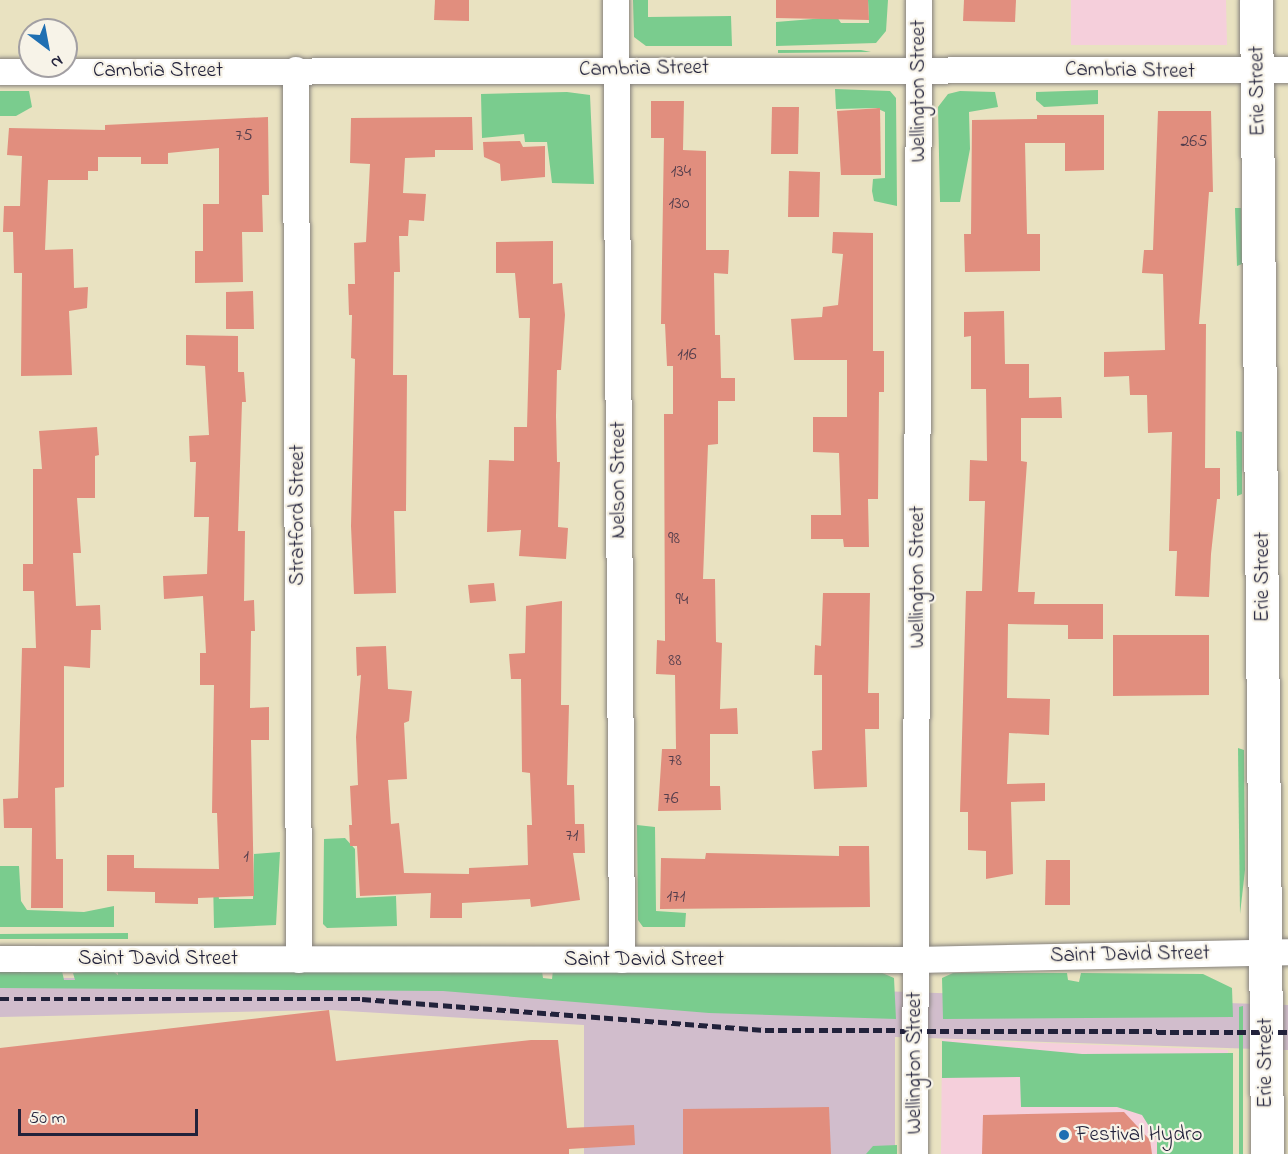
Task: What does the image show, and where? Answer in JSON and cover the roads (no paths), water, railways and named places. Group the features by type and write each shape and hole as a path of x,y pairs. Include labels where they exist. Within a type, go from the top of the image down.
{"main road":[{"name":"Erie Street","path":"1256,0 1273,71 1277,952 1267,1154"}],"street":[{"name":"Nelson Street","path":"616,0 622,960"},
{"name":"Wellington Street","path":"915,1154 919,0"},
{"name":"Cambria Street","path":"0,72 920,68 1273,71"},
{"name":"Stratford Street","path":"296,70 299,960"},
{"name":"Saint David Street","path":"0,959 916,960 1277,952"}],"railway":[{"path":"0,999 362,999 765,1030 1288,1032"}],"place":[{"name":"Festival Hydro","path":"1064,1135"}]}
